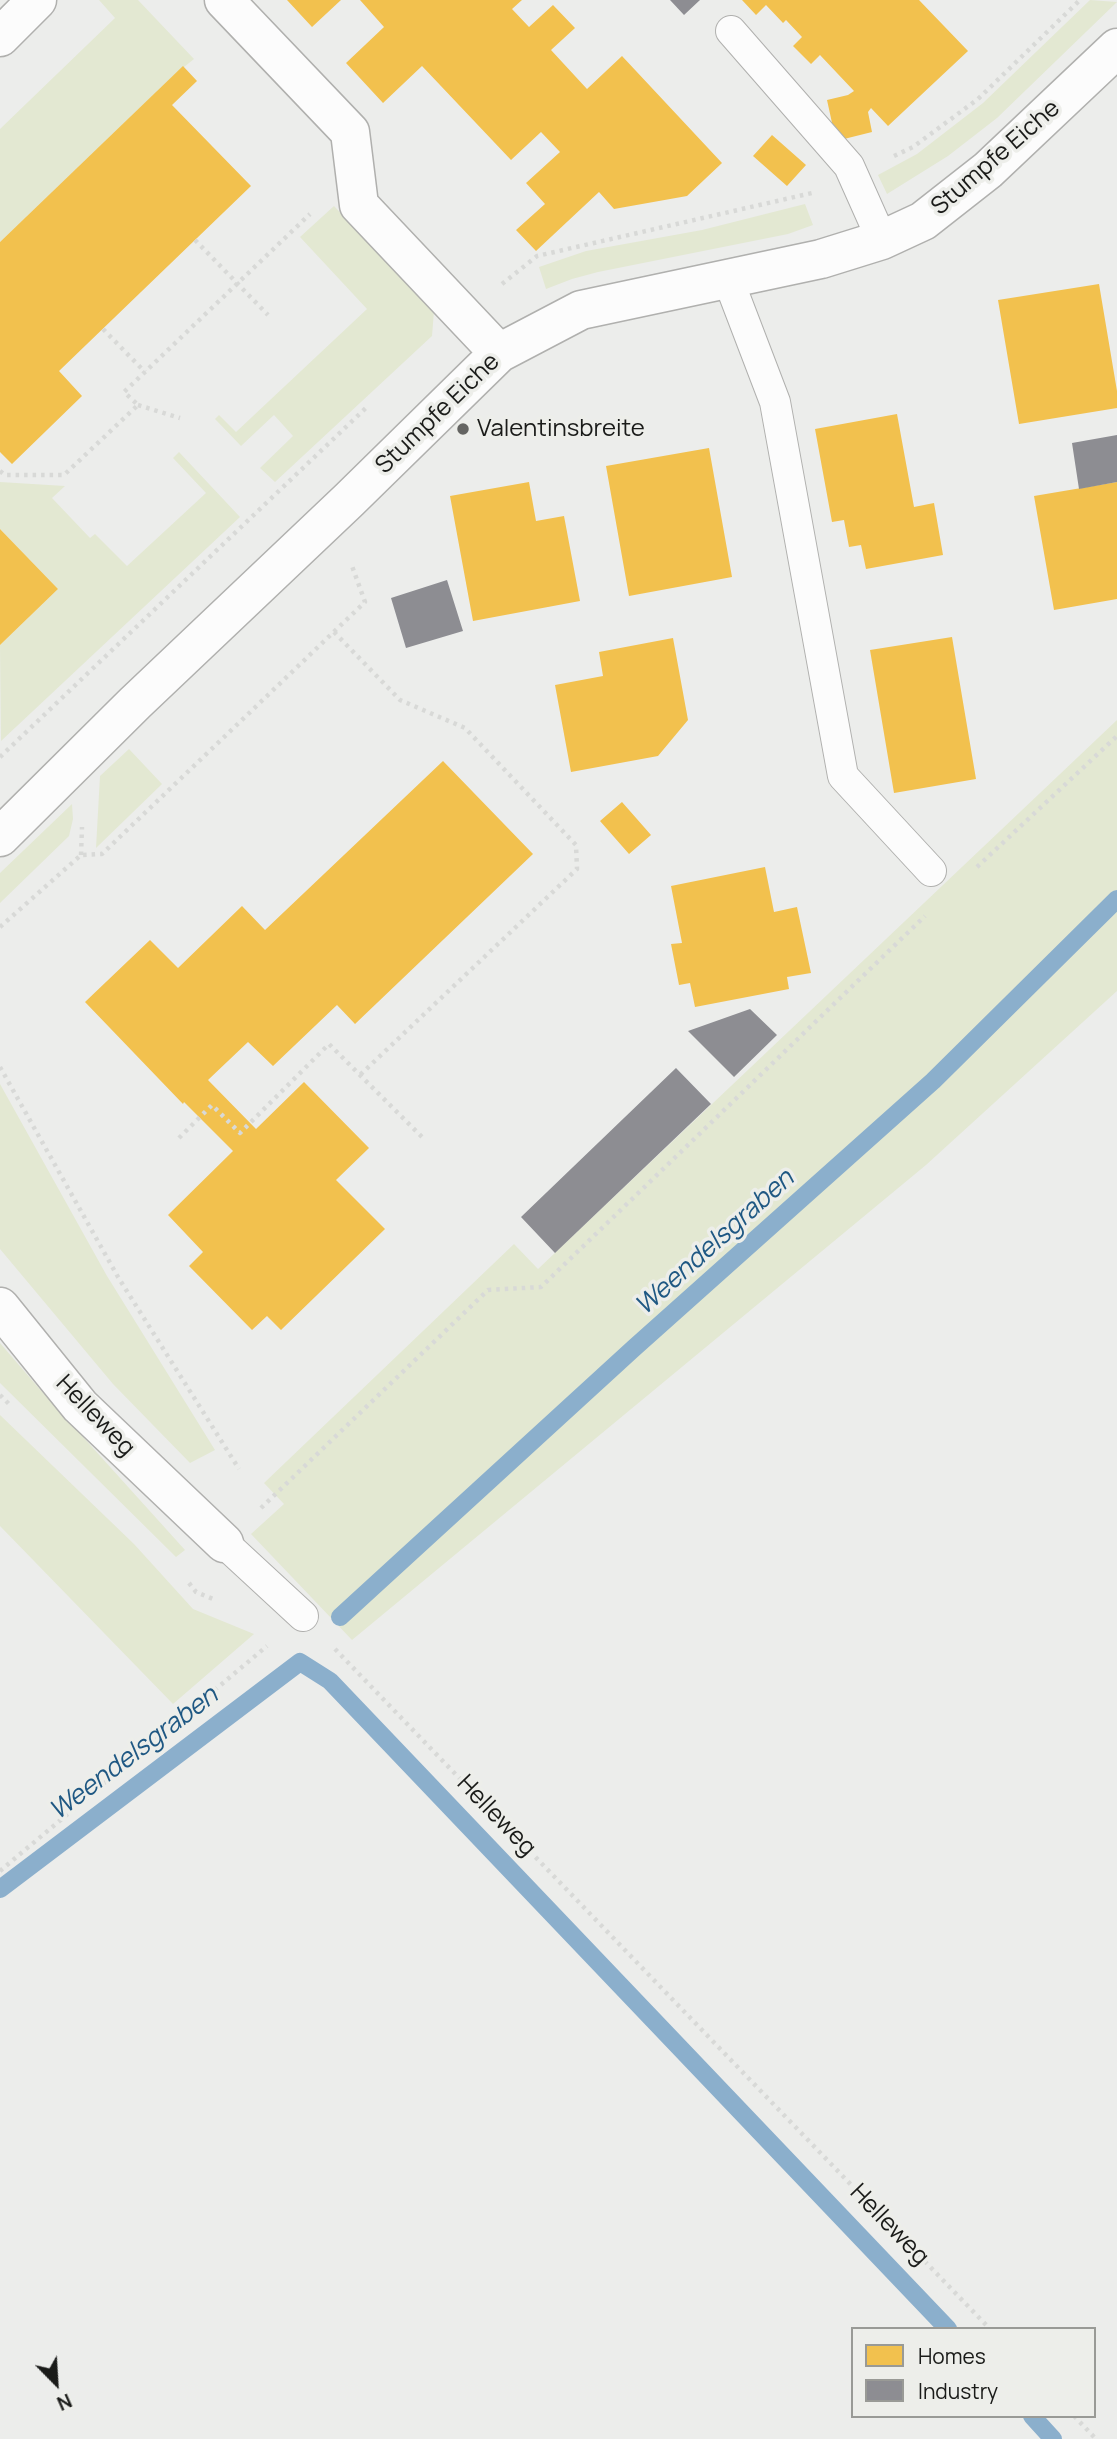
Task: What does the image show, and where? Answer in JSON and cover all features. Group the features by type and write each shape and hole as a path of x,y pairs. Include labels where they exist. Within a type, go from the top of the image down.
{"street":[{"path":"0,37 37,0"},
{"path":"224,0 350,132 359,205 499,353"},
{"name":"Stumpfe Eiche","path":"0,837 135,703 499,353 581,310 821,258 882,240 923,221 978,179 1113,61"},
{"name":"Helleweg","path":"0,1307 80,1406 224,1543"}],"lane":[{"path":"731,31 849,166 882,240"},
{"path":"727,279 775,402 843,776 932,871"},
{"name":"Helleweg","path":"224,1543 303,1616"}],"path":[{"path":"463,314 537,256 796,198 854,176 913,147 978,99 1080,0"},
{"path":"180,418 138,405 124,392 297,226"},
{"path":"195,240 268,315"},
{"path":"103,329 145,372"},
{"path":"0,757 373,401"},
{"path":"0,471 5,475 64,475 138,405"},
{"path":"0,927 81,855 102,854 365,602 333,514"},
{"path":"334,632 400,700 465,728 576,845 577,869 360,1075"},
{"path":"970,873 1117,736"},
{"path":"224,1543 488,1290 541,1287 930,911"},
{"path":"179,1138 212,1105 240,1133 329,1044 423,1138"},
{"path":"0,1067 118,1277 239,1469"},
{"path":"0,1871 303,1616"},
{"name":"Helleweg","path":"303,1616 988,2327"},
{"path":"1076,2418 1096,2439"}],"green space":[{"path":"99,0 138,0 194,59 0,242 0,129 115,18"},
{"path":"1090,0 1117,2 997,118 948,156 887,194 878,175 917,154 983,103"},
{"path":"805,204 813,225 788,234 598,272 546,289 539,267 586,251 702,230"},
{"path":"334,206 434,311 432,336 275,482 260,468 293,436 274,415 241,446 215,419 219,415 236,432 367,309 300,237"},
{"path":"179,452 240,517 1,741 0,645 58,589 0,529 0,482 65,486 52,498 90,538 95,534 127,566 206,493 173,458"},
{"path":"1117,720 1117,991 926,1165 352,1640 251,1534 284,1504 264,1483 514,1244 538,1269"},
{"path":"129,749 162,784 96,848 100,776"},
{"path":"72,804 73,819 69,836 0,903 0,873"},
{"path":"0,1084 107,1276 215,1450 190,1463 113,1384 0,1249"},
{"path":"0,1343 185,1550 176,1557 0,1383"},
{"path":"0,1415 134,1544 193,1609 254,1634 173,1704 0,1526"}],"building: Homes":[{"path":"287,0 341,0 312,27"},
{"path":"360,0 522,0 512,9 529,27 553,5 575,28 551,50 587,89 622,56 722,163 687,196 614,209 599,192 536,251 516,230 545,204 526,183 560,152 541,132 511,160 422,66 383,103 346,63 384,27"},
{"path":"742,0 919,0 968,51 888,126 871,108 868,112 872,132 836,141 827,100 854,91 820,55 811,64 793,46 802,37 786,20 783,23 766,5 756,15"},
{"path":"183,66 197,81 172,105 251,186 59,371 82,396 12,464 0,452 0,242"},
{"path":"772,135 806,165 787,186 753,156"},
{"path":"1099,284 1117,391 1117,408 1019,424 998,300"},
{"path":"897,414 914,507 934,503 943,555 866,569 861,545 849,547 844,520 832,522 815,429"},
{"path":"709,448 732,577 629,596 606,466"},
{"path":"529,482 536,521 564,516 580,601 473,621 450,496"},
{"path":"1117,482 1117,599 1054,610 1034,496"},
{"path":"0,529 58,589 0,645"},
{"path":"952,637 976,779 894,793 870,650"},
{"path":"673,638 688,720 658,756 571,772 555,685 603,676 599,652"},
{"path":"443,761 533,854 355,1024 337,1005 273,1066 248,1042 208,1080 256,1129 304,1082 369,1148 336,1180 385,1229 281,1330 267,1316 252,1330 189,1266 203,1252 168,1215 233,1151 184,1102 183,1104 85,1002 150,940 178,968 242,906 265,930"},
{"path":"622,802 651,835 629,854 600,821"},
{"path":"765,867 774,912 797,907 811,973 787,977 789,989 695,1007 690,983 679,985 671,944 682,943 671,886"}],"building: Industry":[{"path":"670,0 700,0 684,15"},
{"path":"1117,435 1117,482 1079,489 1072,443"},
{"path":"447,580 463,631 406,648 391,598"},
{"path":"750,1009 777,1035 734,1077 688,1031"},
{"path":"676,1068 711,1104 555,1253 521,1217"}],"waterway":[{"name":"Weendelsgraben","path":"340,1617 634,1348 933,1081 1117,899"},
{"path":"0,1889 300,1662 330,1681 946,2327"},
{"path":"1034,2418 1053,2439"}],"place":[{"name":"Valentinsbreite","path":"463,429"}]}
